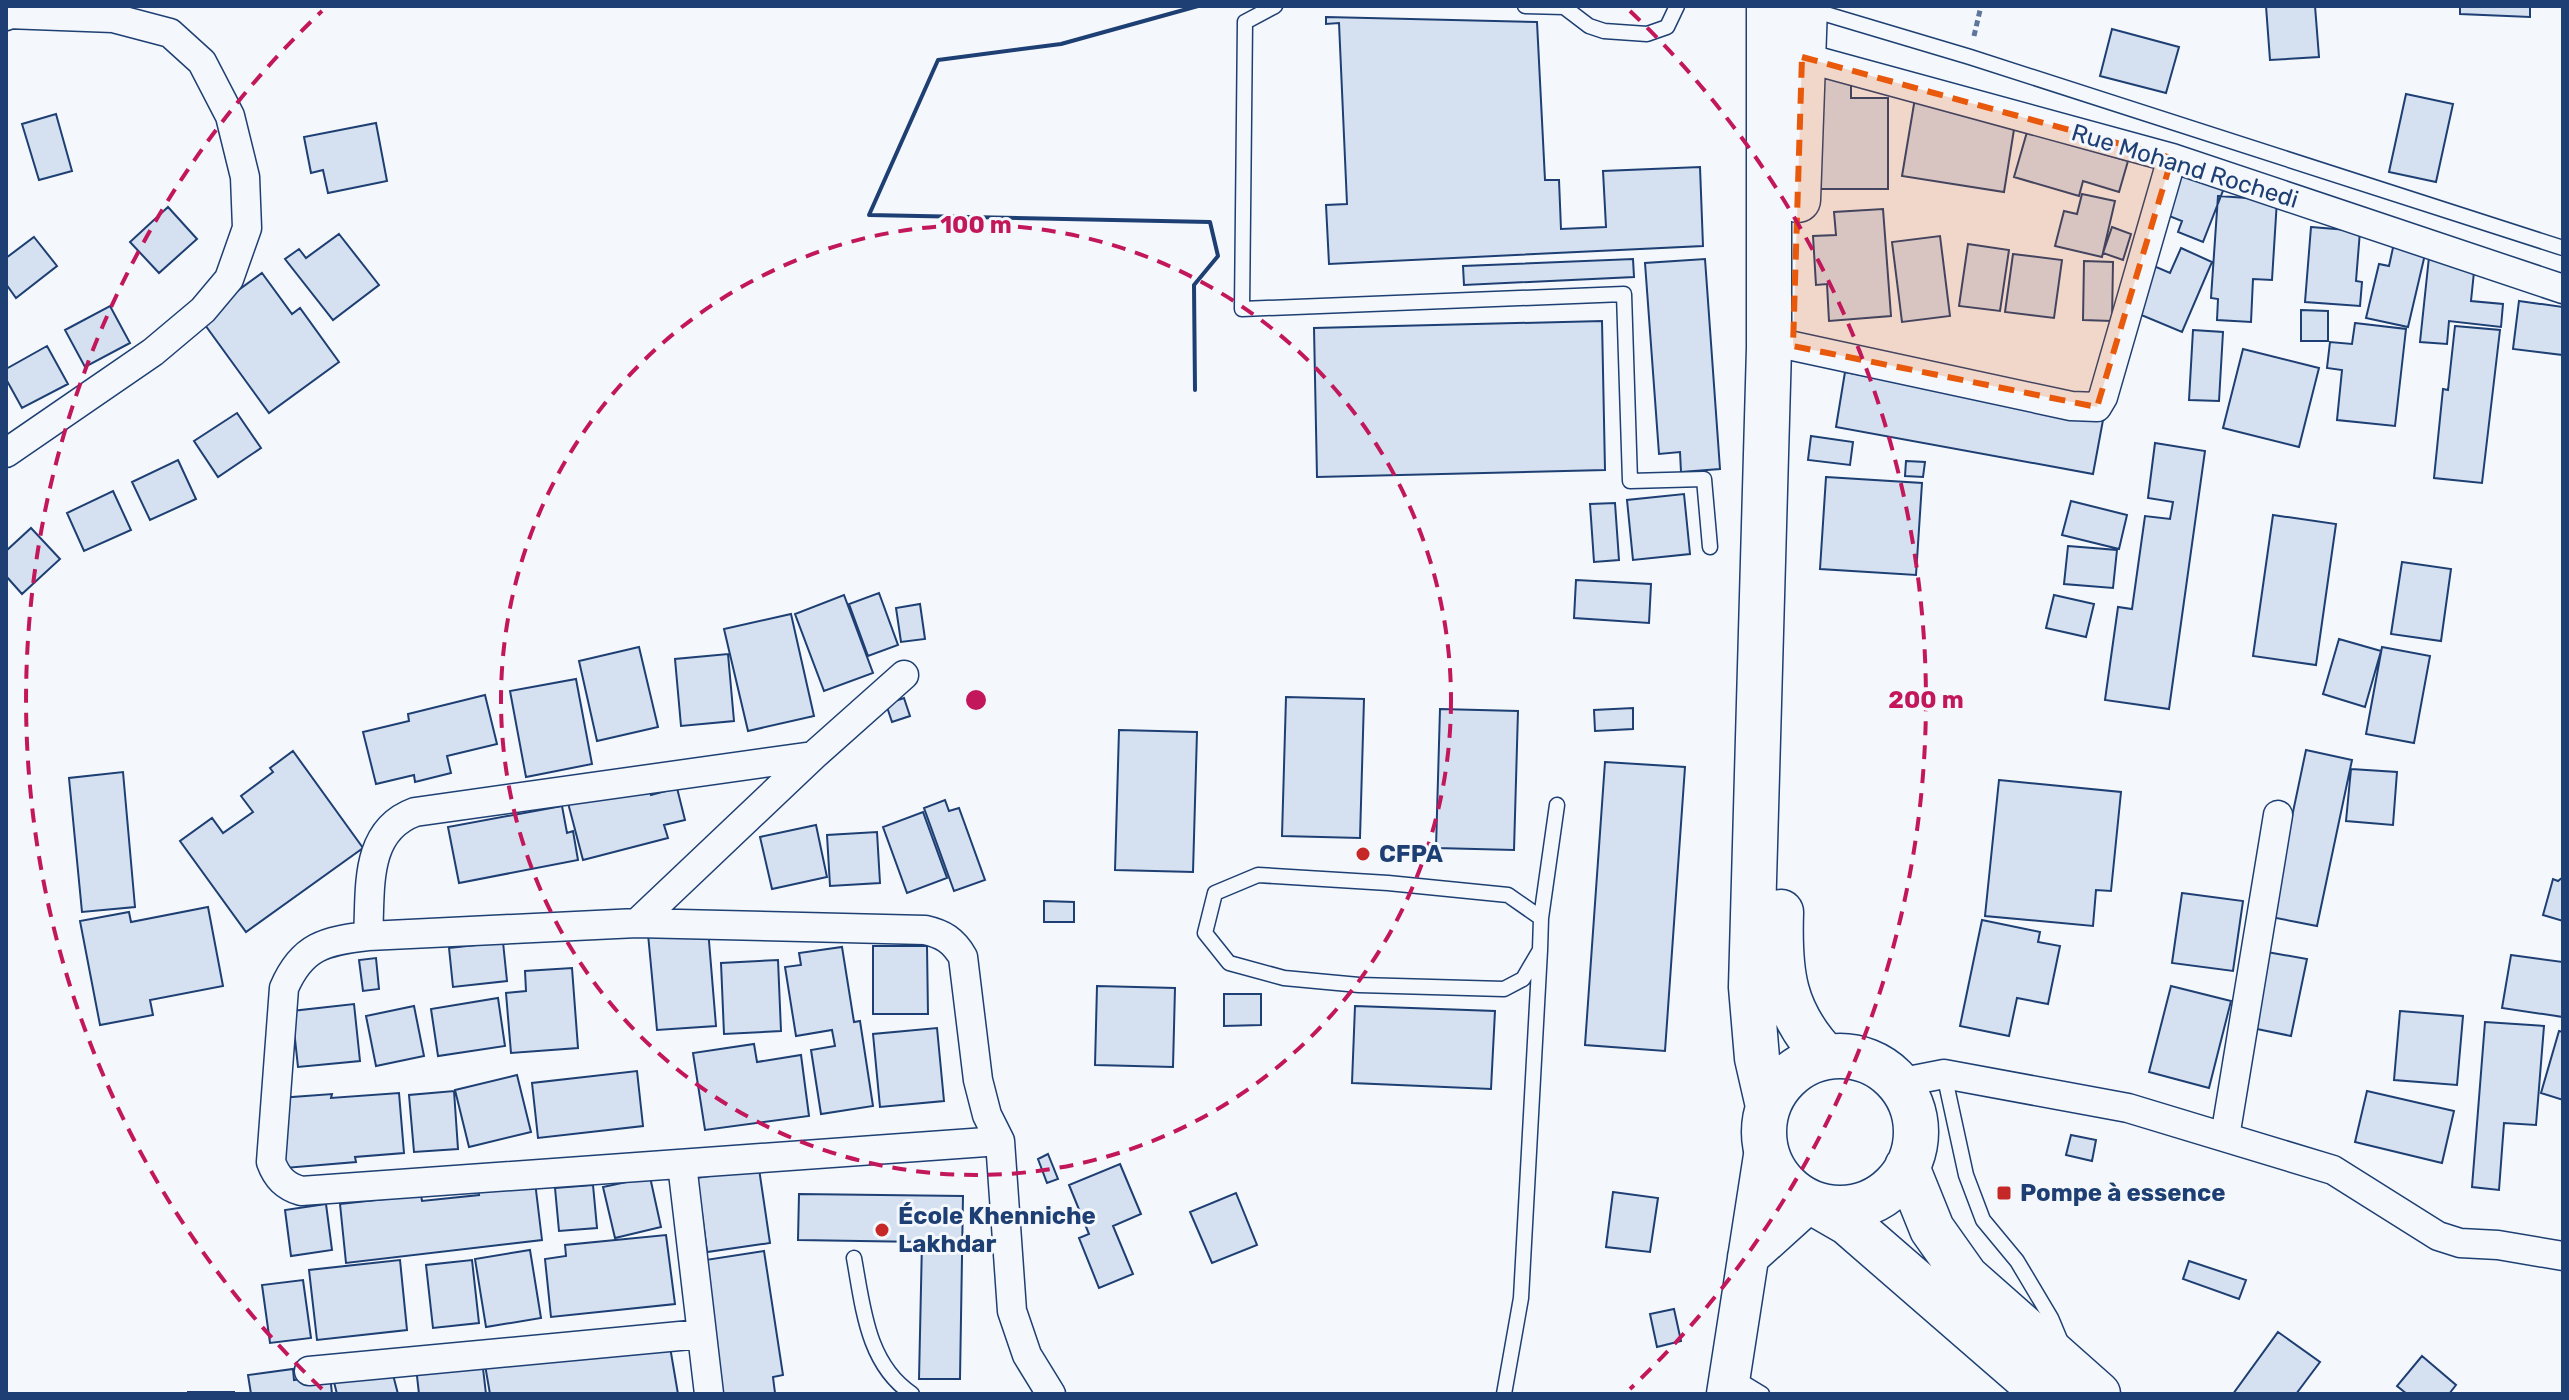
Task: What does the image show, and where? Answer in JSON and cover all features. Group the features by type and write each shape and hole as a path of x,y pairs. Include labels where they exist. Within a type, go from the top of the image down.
{"main road":[{"path":"1793,7 1802,57 1781,953 1782,975 1793,1011 1802,1028 1826,1057"},
{"path":"1768,1106 1757,1058 1751,987 1769,348 1793,7"},
{"path":"1812,1203 1842,1208 1868,1202 1891,1188 1907,1167 1915,1146 1915,1124 1910,1102 1898,1083 1866,1060 1847,1056 1826,1057 1802,1066 1781,1083 1768,1106 1763,1127 1765,1149 1774,1171 1789,1189 1812,1203 1848,1223 2059,1383"},
{"path":"1907,1167 1932,1229 1966,1277 2059,1383"}],"street":[{"path":"6,453 153,352 203,310 229,279 247,228 245,177 230,116 202,62 170,33 113,18 6,15 8,6"},
{"name":"Rue Mohand Rochedi","path":"1802,57 2172,158 2563,289"},
{"path":"1793,346 2071,406 2097,407 2103,397 2172,158"},
{"path":"637,923 813,756 904,675"},
{"path":"368,936 374,856 384,833 403,816 813,756"},
{"path":"2225,1137 2278,815"},
{"path":"1000,1141 301,1191 282,1182 271,1162 284,988 291,972 314,948 330,941 368,936 637,923 925,930 942,934 957,946 963,957 982,1101 1000,1141 1012,1311 1027,1355 1051,1394"},
{"path":"1898,1083 1944,1074 2128,1108 2333,1170 2438,1236 2460,1243 2498,1245 2563,1256"},
{"path":"1740,1388 1748,1257 1765,1149"},
{"path":"682,1164 709,1394"},
{"path":"1748,1257 1812,1203"},
{"path":"309,1371 701,1334"}],"lane":[{"path":"1275,6 1245,22 1242,309 1624,294 1630,481 1704,479 1710,547"},
{"path":"1525,6 1564,7 1597,29 1647,34 1667,27 1677,6"},
{"path":"1793,7 1970,57 2563,248"},
{"path":"1504,1394 1521,1298 1541,918 1557,805"},
{"path":"1540,950 1523,979 1504,989 1359,985 1284,978 1229,963 1205,933 1215,893 1258,875 1508,895 1541,918"},
{"path":"1944,1074 1966,1175 1983,1220 2017,1261 2051,1318 2059,1383"},
{"path":"854,1258 868,1330 882,1364 901,1387 912,1394"}],"path":[{"path":"1970,57 1981,6"}],"highlighted area":[{"path":"1802,57 2172,158 2097,407 1793,346"}],"building":[{"path":"2266,6 2315,6 2319,57 2270,60"},
{"path":"2460,6 2530,6 2530,17 2460,14"},
{"path":"1326,17 1537,22 1545,180 1559,180 1561,229 1606,227 1603,171 1700,167 1703,246 1329,264 1326,205 1347,204 1339,23 1326,24"},
{"path":"2112,29 2179,47 2166,93 2100,76"},
{"path":"1816,79 1851,79 1851,98 1888,98 1888,189 1816,189"},
{"path":"2406,94 2453,104 2436,182 2389,172"},
{"path":"1915,98 2016,117 2004,192 1902,176"},
{"path":"56,114 72,171 39,180 22,124"},
{"path":"376,123 387,181 328,193 323,170 311,173 304,137"},
{"path":"2027,132 2128,161 2119,192 2083,181 2079,196 2014,177"},
{"path":"2176,170 2224,188 2203,242 2178,232 2182,221 2159,212"},
{"path":"2082,194 2115,201 2102,257 2055,246 2064,211 2077,214"},
{"path":"2218,196 2277,200 2272,280 2253,279 2251,322 2217,320 2218,299 2211,298"},
{"path":"168,207 197,239 159,273 130,242"},
{"path":"1883,209 1891,316 1829,321 1827,284 1816,285 1813,236 1836,235 1834,212"},
{"path":"2112,227 2131,234 2123,260 2103,253"},
{"path":"2311,227 2360,231 2356,281 2362,282 2360,306 2305,302"},
{"path":"339,234 379,285 333,320 285,259 299,249 306,258"},
{"path":"1940,236 1950,316 1902,322 1892,242"},
{"path":"34,237 57,266 16,298 6,284 6,258"},
{"path":"2394,243 2426,250 2408,327 2366,318 2379,264 2389,266"},
{"path":"1968,244 2009,250 2000,311 1959,306"},
{"path":"2181,248 2212,262 2182,332 2134,312 2154,266 2170,273"},
{"path":"2013,254 2062,260 2054,318 2005,312"},
{"path":"2429,257 2475,262 2471,301 2503,304 2501,327 2449,321 2447,344 2420,342"},
{"path":"1633,259 1634,277 1464,285 1463,266"},
{"path":"1705,259 1720,469 1681,472 1680,452 1659,454 1645,263"},
{"path":"2084,261 2113,262 2112,321 2083,320"},
{"path":"262,273 292,314 300,308 339,362 269,413 200,318"},
{"path":"2519,301 2563,307 2563,355 2513,349"},
{"path":"110,306 130,343 85,367 65,330"},
{"path":"2301,310 2328,311 2328,341 2301,341"},
{"path":"1602,321 1605,470 1317,477 1314,328"},
{"path":"2355,323 2406,329 2395,426 2337,420 2342,370 2327,368 2330,342 2352,344"},
{"path":"2455,326 2500,330 2482,483 2434,478 2443,389 2448,390"},
{"path":"2193,330 2223,332 2219,401 2189,400"},
{"path":"47,346 68,384 22,408 6,379 6,369"},
{"path":"2243,349 2319,368 2299,447 2223,428"},
{"path":"1845,372 2103,420 2093,474 1836,427"},
{"path":"237,413 261,448 218,477 194,441"},
{"path":"1811,436 1853,442 1850,465 1808,460"},
{"path":"2155,443 2205,451 2169,709 2105,700 2118,607 2132,609 2145,516 2170,519 2173,502 2148,498"},
{"path":"178,460 196,499 150,520 132,482"},
{"path":"1906,461 1925,462 1923,477 1905,476"},
{"path":"1826,477 1922,483 1916,575 1820,569"},
{"path":"113,491 131,530 84,551 67,513"},
{"path":"1684,494 1690,554 1633,560 1627,500"},
{"path":"2071,501 2127,515 2119,549 2062,535"},
{"path":"1615,503 1619,560 1594,562 1590,504"},
{"path":"2273,515 2336,524 2316,665 2253,656"},
{"path":"31,528 60,559 22,594 6,576 6,551"},
{"path":"2068,546 2117,550 2113,588 2064,584"},
{"path":"2402,562 2451,569 2441,641 2391,634"},
{"path":"1576,580 1651,584 1649,623 1574,618"},
{"path":"879,593 898,645 868,656 849,604"},
{"path":"844,595 873,673 824,691 795,614"},
{"path":"2054,595 2094,604 2086,637 2046,628"},
{"path":"920,604 925,639 901,642 896,608"},
{"path":"791,614 814,716 748,731 724,629"},
{"path":"2339,639 2381,651 2365,707 2323,694"},
{"path":"639,647 658,727 597,741 579,661"},
{"path":"2382,647 2430,656 2414,743 2366,734"},
{"path":"728,654 734,721 681,726 675,659"},
{"path":"576,679 592,764 526,777 510,691"},
{"path":"485,695 497,744 447,756 451,773 415,782 414,775 376,784 363,732 409,721 408,714"},
{"path":"1286,697 1364,699 1360,838 1282,836"},
{"path":"904,698 910,716 892,722 886,704"},
{"path":"1633,708 1633,729 1595,731 1594,710"},
{"path":"1440,709 1518,711 1514,850 1436,848"},
{"path":"1119,730 1197,732 1193,872 1115,870"},
{"path":"2306,750 2352,760 2317,926 2271,917"},
{"path":"293,751 363,848 246,932 180,841 212,818 223,833 253,812 241,796 273,772 270,768"},
{"path":"1605,762 1685,767 1665,1051 1585,1045"},
{"path":"2351,769 2397,772 2393,825 2346,821"},
{"path":"123,772 135,907 82,912 69,778"},
{"path":"1999,780 2121,792 2111,891 2096,890 2093,926 1985,916"},
{"path":"648,783 651,795 677,788 685,820 664,825 668,838 583,860 568,803"},
{"path":"945,800 949,811 959,808 985,880 954,891 924,808"},
{"path":"562,806 567,833 573,831 578,860 459,883 448,827"},
{"path":"923,812 947,878 907,893 883,827"},
{"path":"816,825 827,877 772,889 760,837"},
{"path":"877,832 880,883 830,886 827,835"},
{"path":"2563,877 2563,921 2543,915 2553,879 2558,881"},
{"path":"2182,893 2243,901 2233,971 2172,963"},
{"path":"1044,901 1074,902 1074,922 1044,922"},
{"path":"208,907 223,986 150,1000 153,1015 100,1025 80,921 129,912 131,922"},
{"path":"1982,920 2040,932 2038,942 2060,946 2048,1004 2017,998 2009,1036 1960,1026"},
{"path":"708,929 716,1026 657,1030 648,934"},
{"path":"503,942 507,981 453,987 449,948"},
{"path":"873,946 927,946 928,1014 873,1014"},
{"path":"842,947 854,1022 860,1021 873,1106 821,1114 811,1050 835,1046 832,1030 796,1036 785,967 801,965 799,953"},
{"path":"2267,952 2307,959 2291,1036 2252,1028"},
{"path":"2511,955 2563,962 2563,1017 2502,1008"},
{"path":"376,958 379,989 363,991 359,960"},
{"path":"778,960 781,1031 724,1034 721,963"},
{"path":"572,968 578,1048 511,1053 506,993 526,991 525,971"},
{"path":"1097,986 1175,988 1173,1067 1095,1065"},
{"path":"2171,986 2231,1001 2209,1088 2149,1072"},
{"path":"1224,994 1261,994 1261,1025 1224,1026"},
{"path":"498,998 505,1046 438,1056 431,1009"},
{"path":"354,1004 360,1061 298,1067 292,1011"},
{"path":"414,1006 424,1056 376,1066 366,1016"},
{"path":"1355,1006 1495,1011 1491,1089 1352,1083"},
{"path":"2400,1011 2463,1016 2457,1085 2394,1080"},
{"path":"2485,1022 2544,1026 2536,1125 2504,1123 2499,1190 2472,1187"},
{"path":"937,1028 944,1101 880,1107 873,1034"},
{"path":"2559,1031 2563,1032 2563,1100 2541,1093"},
{"path":"754,1044 757,1062 801,1055 809,1116 705,1130 693,1053"},
{"path":"637,1071 643,1126 538,1138 532,1083"},
{"path":"517,1075 531,1132 469,1147 455,1090"},
{"path":"454,1091 458,1149 414,1152 409,1095"},
{"path":"2367,1091 2454,1111 2442,1163 2355,1142"},
{"path":"399,1093 404,1153 355,1157 356,1162 285,1168 279,1098"},
{"path":"2071,1135 2096,1140 2092,1161 2066,1155"},
{"path":"1048,1154 1058,1179 1047,1183 1038,1159"},
{"path":"758,1162 770,1243 707,1252 697,1178"},
{"path":"1120,1164 1141,1214 1113,1226 1133,1274 1099,1288 1079,1238 1089,1234 1069,1185"},
{"path":"650,1177 661,1227 615,1238 603,1187"},
{"path":"535,1182 542,1240 346,1263 340,1204 421,1195 422,1201 479,1195 478,1188"},
{"path":"593,1185 597,1228 559,1231 555,1188"},
{"path":"1613,1192 1658,1198 1650,1252 1606,1247"},
{"path":"1236,1193 1257,1245 1212,1263 1190,1212"},
{"path":"799,1194 963,1196 960,1379 919,1379 922,1242 798,1240"},
{"path":"326,1204 332,1250 291,1256 285,1210"},
{"path":"666,1235 675,1304 551,1317 545,1259 566,1256 565,1245"},
{"path":"530,1250 541,1318 486,1327 475,1259"},
{"path":"764,1251 783,1375 773,1377 775,1393 719,1394 699,1261"},
{"path":"400,1260 407,1330 317,1340 309,1270"},
{"path":"472,1260 479,1323 433,1328 426,1265"},
{"path":"2189,1261 2246,1280 2239,1299 2183,1279"},
{"path":"303,1280 311,1338 270,1343 262,1285"},
{"path":"1674,1309 1681,1341 1657,1347 1650,1314"},
{"path":"2278,1332 2320,1362 2296,1394 2233,1394"},
{"path":"669,1341 678,1394 490,1394 485,1365"},
{"path":"2422,1356 2456,1385 2449,1394 2407,1394 2397,1386"},
{"path":"482,1360 486,1394 419,1394 416,1367"},
{"path":"391,1367 398,1394 337,1394 334,1382"},
{"path":"293,1369 294,1380 330,1375 332,1394 251,1394 248,1375"},
{"path":"234,1392 234,1394 188,1394"}],"wall":[{"path":"1195,390 1194,285 1218,256 1210,222 869,215 938,60 1061,44 1198,6"}],"place":[{"name":"CFPA","path":"1363,854"},
{"name":"Pompe à essence","path":"2004,1193"},
{"name":"École Khenniche Lakhdar","path":"882,1230"}]}
